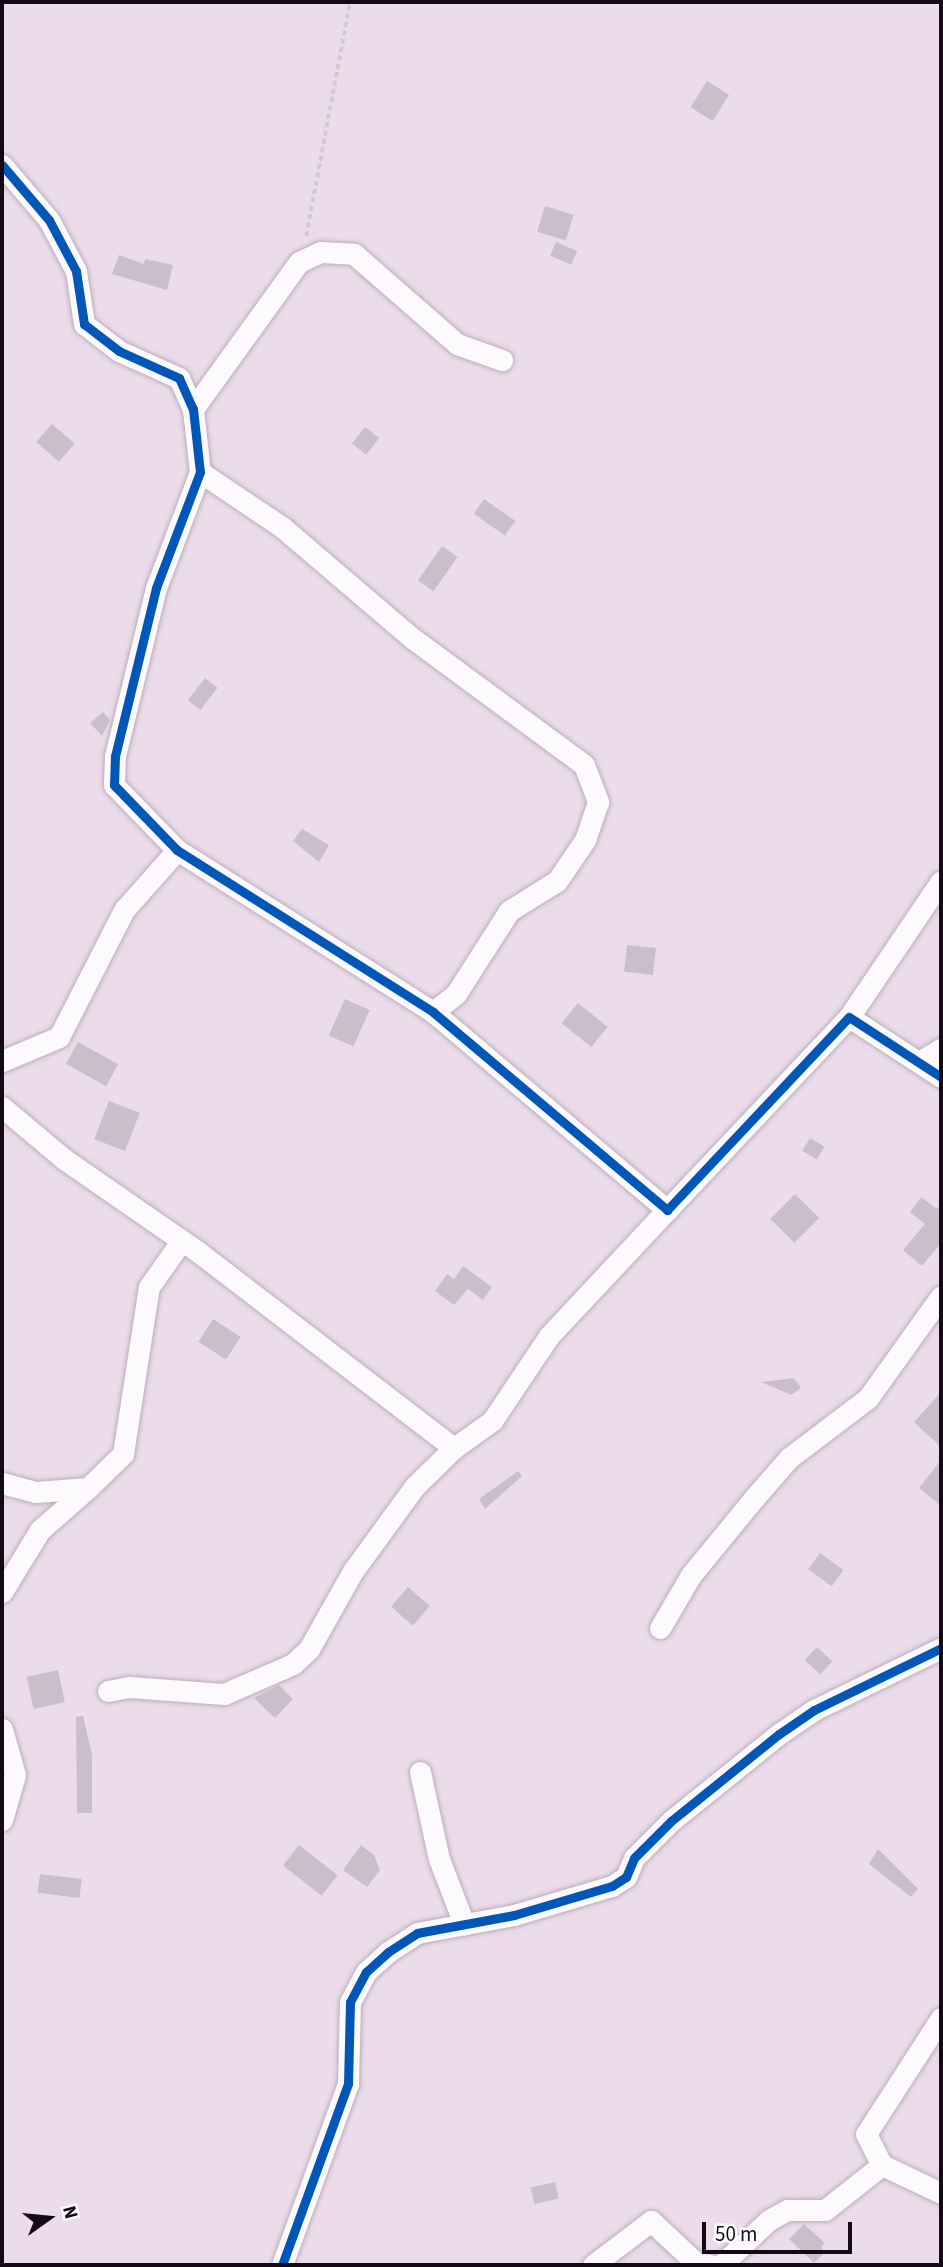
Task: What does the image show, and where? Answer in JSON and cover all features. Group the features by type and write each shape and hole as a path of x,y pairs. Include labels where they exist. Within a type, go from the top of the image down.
{"street":[{"path":"2,165 49,220 76,271 84,324 119,351 180,378 193,409 200,472 156,588 115,757 114,785 177,849 433,1012 667,1210"},
{"path":"193,409 299,262 320,252 354,254 457,344 502,360"},
{"path":"200,472 282,527 412,638 584,765 598,802 585,840 558,881 509,911 456,994 433,1012"},
{"path":"2,1061 59,1037 124,910 177,849"},
{"path":"108,1691 130,1687 224,1694 293,1664 309,1649 354,1571 415,1486 454,1448 492,1422 548,1336 849,1017 941,881"},
{"path":"849,1017 941,1077"},
{"path":"919,1062 941,1049"},
{"path":"2,1107 64,1159 182,1240 454,1448"},
{"path":"2,1592 40,1530 123,1454 149,1287 182,1240"},
{"path":"660,1628 691,1575 755,1497 789,1458 868,1398 941,1296"},
{"path":"2,1483 36,1492 88,1488"},
{"path":"36,1492 40,1530"},
{"path":"282,2265 348,2084 350,2002 366,1972 388,1952 416,1933 464,1924 612,1886 626,1877 634,1858 671,1821 779,1734 814,1710 941,1648"},
{"path":"2,1729 15,1775 2,1820"},
{"path":"420,1772 439,1859 464,1924"},
{"path":"941,2018 866,2134 882,2165 941,2193"},
{"path":"721,2265 769,2220 787,2210 825,2210 882,2165"},
{"path":"593,2265 651,2221 696,2263 710,2265"}],"path":[{"path":"299,262 315,202 350,2"}],"building":[{"path":"707,81 729,95 713,121 691,107"},
{"path":"545,206 574,215 566,241 537,232"},
{"path":"556,242 577,251 571,265 550,256"},
{"path":"119,255 144,264 145,259 173,265 167,290 112,274"},
{"path":"52,424 75,444 59,462 36,442"},
{"path":"365,427 379,438 366,455 352,444"},
{"path":"484,499 515,521 505,536 474,514"},
{"path":"442,546 458,557 433,591 418,580"},
{"path":"205,678 218,688 200,710 188,700"},
{"path":"103,712 110,720 102,736 90,723"},
{"path":"302,829 329,845 319,862 293,841"},
{"path":"627,945 656,948 653,975 624,972"},
{"path":"345,999 370,1010 353,1047 329,1036"},
{"path":"578,1003 608,1027 591,1047 562,1023"},
{"path":"78,1042 118,1064 106,1086 66,1064"},
{"path":"109,1101 140,1113 125,1151 94,1139"},
{"path":"810,1138 825,1147 817,1160 802,1151"},
{"path":"795,1194 819,1218 794,1243 770,1219"},
{"path":"921,1197 937,1209 941,1204 941,1243 922,1266 903,1250 925,1224 910,1212"},
{"path":"463,1266 492,1287 483,1300 468,1289 454,1305 435,1291 447,1274 454,1279"},
{"path":"213,1319 241,1337 226,1360 198,1342"},
{"path":"794,1378 801,1388 791,1395 761,1382"},
{"path":"941,1392 941,1447 914,1422"},
{"path":"941,1460 941,1506 919,1488"},
{"path":"518,1471 522,1476 485,1509 479,1499"},
{"path":"820,1553 843,1570 832,1586 808,1569"},
{"path":"408,1587 430,1606 413,1626 391,1607"},
{"path":"817,1647 832,1661 820,1674 805,1660"},
{"path":"58,1670 65,1702 34,1709 27,1677"},
{"path":"279,1685 293,1699 275,1718 254,1698"},
{"path":"83,1716 92,1755 92,1813 77,1813 76,1717"},
{"path":"299,1845 338,1875 322,1896 283,1865"},
{"path":"361,1845 374,1855 380,1870 367,1887 343,1870"},
{"path":"878,1849 918,1889 911,1897 869,1864"},
{"path":"40,1874 82,1879 79,1898 38,1893"},
{"path":"555,2182 559,2199 534,2204 531,2188"},
{"path":"804,2224 825,2243 821,2247 825,2252 814,2263 789,2239"}],"cycle path":[{"path":"2,165 49,220 76,271 84,324 119,351 179,378 193,409 200,472 156,588 115,756 114,785 177,850 433,1012 667,1210 849,1017 941,1077"},
{"path":"282,2265 348,2084 350,2002 366,1972 388,1952 417,1933 514,1915 612,1886 626,1877 634,1858 671,1821 779,1734 814,1710 941,1648"}]}
